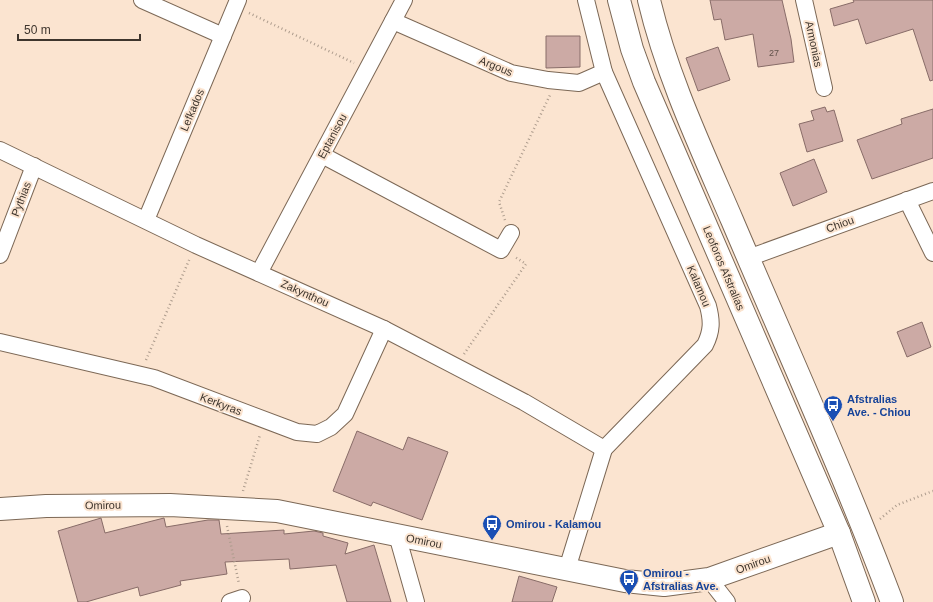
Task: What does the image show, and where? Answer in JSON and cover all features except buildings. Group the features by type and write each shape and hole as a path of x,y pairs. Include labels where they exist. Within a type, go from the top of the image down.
{"main road":[{"name":"Leoforos Afstralias","path":"619,0 632,49 644,82 839,533 864,602"},
{"path":"649,0 657,35 693,130 792,356 862,523 892,602"},
{"name":"Omirou","path":"0,509 46,506 162,505 277,511 626,581 664,585 709,579 839,533"}],"street":[{"path":"142,0 223,36"},
{"name":"Eptanisou","path":"259,272 404,0"},
{"name":"Kalamou","path":"567,569 604,449 705,345 710,334 712,321 708,306 604,72 586,0"},
{"name":"Armonias","path":"804,0 824,88"},
{"name":"Lefkados","path":"146,220 236,3"},
{"name":"Argous","path":"393,21 511,73 557,81 579,83 604,72"},
{"name":"Zakynthou","path":"0,150 196,245 384,329 524,402 604,449"},
{"path":"322,155 501,250 510,233"},
{"name":"Pythias","path":"0,255 34,166"},
{"name":"Chiou","path":"748,258 933,191"},
{"path":"907,200 933,253"},
{"name":"Kerkyras","path":"0,342 154,378 297,432 317,434 331,427 345,414 384,329"},
{"path":"397,535 416,602"},
{"path":"709,579 727,602"}],"path":[{"path":"236,3 367,69"},
{"path":"510,233 499,202 557,81"},
{"path":"140,375 196,245"},
{"path":"455,366 526,264 501,250"},
{"path":"236,600 230,508 265,420"},
{"path":"878,520 897,505 933,491"}],"place":[{"name":"Afstralias Ave. - Chiou","path":"833,422"},
{"name":"Omirou - Kalamou","path":"492,541"},
{"name":"Omirou - Afstralias Ave.","path":"629,596"}]}
